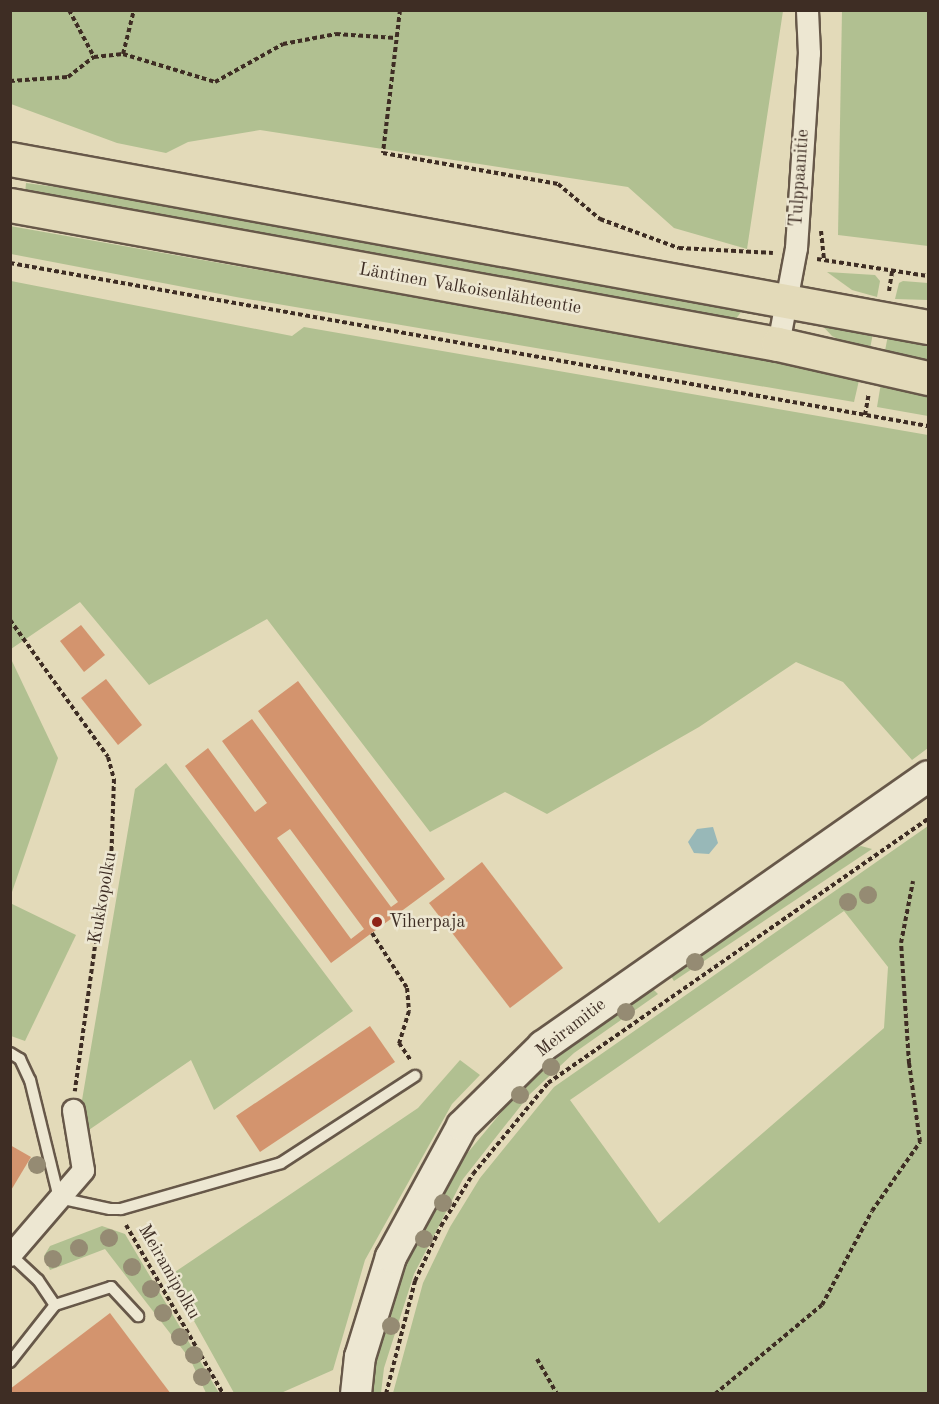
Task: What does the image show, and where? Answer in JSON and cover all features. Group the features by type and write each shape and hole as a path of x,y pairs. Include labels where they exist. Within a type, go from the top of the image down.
{"main road":[{"path":"10,159 928,327"},
{"name":"Läntinen Valkoisenlähteentie","path":"10,205 778,344 928,378"},
{"name":"Meiramitie","path":"356,1394 360,1357 391,1257 462,1126 543,1046 928,776"}],"street":[{"name":"Tulppaanitie","path":"778,344 796,248 809,53 807,10"},
{"path":"11,1255 83,1170 73,1110"}],"lane":[{"path":"10,1053 20,1059 30,1080 59,1198 110,1209 121,1209 281,1163 415,1076"},
{"path":"11,1255 38,1280 55,1305"},
{"path":"10,1362 55,1305 111,1287 138,1316"}],"path":[{"path":"69,10 94,57"},
{"path":"123,54 134,10"},
{"path":"400,10 383,153 558,184 600,219 679,248 764,252"},
{"path":"10,81 68,77 94,57 123,54 215,82 283,44 336,34 396,38"},
{"path":"824,260 928,276"},
{"path":"10,263 928,426"},
{"name":"Kukkopolku","path":"10,620 108,757 114,779 111,867 99,917 73,1110"},
{"path":"386,1394 416,1281 441,1226 473,1174 548,1083 928,819"},
{"path":"715,1394 822,1305 872,1211 920,1142 909,1063 901,943 913,881"},
{"path":"372,933 407,988 409,1011 399,1043 412,1063 415,1076"},
{"name":"Meiramipolku","path":"110,1209 127,1225 223,1394"},
{"path":"537,1359 557,1394"}],"green space":[{"path":"10,11 783,11 747,249 674,228 628,187 260,130 188,142 166,153 117,143 11,104"},
{"path":"842,11 928,11 928,246 838,235"},
{"path":"26,183 139,198 743,309 736,319 25,194"},
{"path":"10,226 860,376 854,402 236,297 11,254"},
{"path":"827,272 875,275 880,281 877,297 852,290"},
{"path":"11,281 292,336 304,327 928,435 928,748 912,760 843,682 796,662 699,727 547,814 505,792 430,832 267,619 149,685 80,602 11,649"},
{"path":"903,281 928,283 928,300 895,299 899,283"},
{"path":"816,319 874,327 869,355 832,336"},
{"path":"889,330 928,338 928,365 884,356"},
{"path":"881,383 928,391 928,416 877,407"},
{"path":"11,659 58,758 11,895"},
{"path":"166,763 353,1011 214,1110 191,1060 83,1134 81,1106 135,789"},
{"path":"928,826 928,1393 393,1393 423,1283 450,1227 480,1178 554,1087","holes":["844,911 888,967 884,1028 659,1223 570,1100"]},
{"path":"861,846 872,849 674,981 670,975 846,851"},
{"path":"10,903 76,935 25,1041 11,1036"},
{"path":"651,987 658,994 574,1053 530,1094 463,1179 414,1274 384,1368 381,1393 370,1394 382,1335 405,1265 460,1162 524,1085 561,1051"},
{"path":"460,1060 480,1075 452,1104 365,1260 333,1370 281,1393 234,1393 169,1276 418,1108"},
{"path":"102,1226 125,1234 219,1393 206,1393 190,1359 105,1249 50,1270 44,1256 50,1246"}],"water":[{"path":"713,827 718,843 709,854 694,853 688,842 697,829"}],"building":[{"path":"81,625 105,655 84,672 60,641"},
{"path":"106,679 142,725 118,745 81,698"},
{"path":"298,681 445,879 331,963 185,766 208,748 255,812 267,803 222,741 252,719 391,907 398,902 258,711","holes":["290,829 364,929 351,939 277,838"]},
{"path":"482,862 563,968 510,1008 429,903"},
{"path":"370,1026 395,1062 260,1152 236,1116"},
{"path":"10,1145 31,1157 10,1192"},
{"path":"110,1313 171,1394 10,1394 10,1389"}],"place":[{"name":"Viherpaja","path":"377,922"}]}
